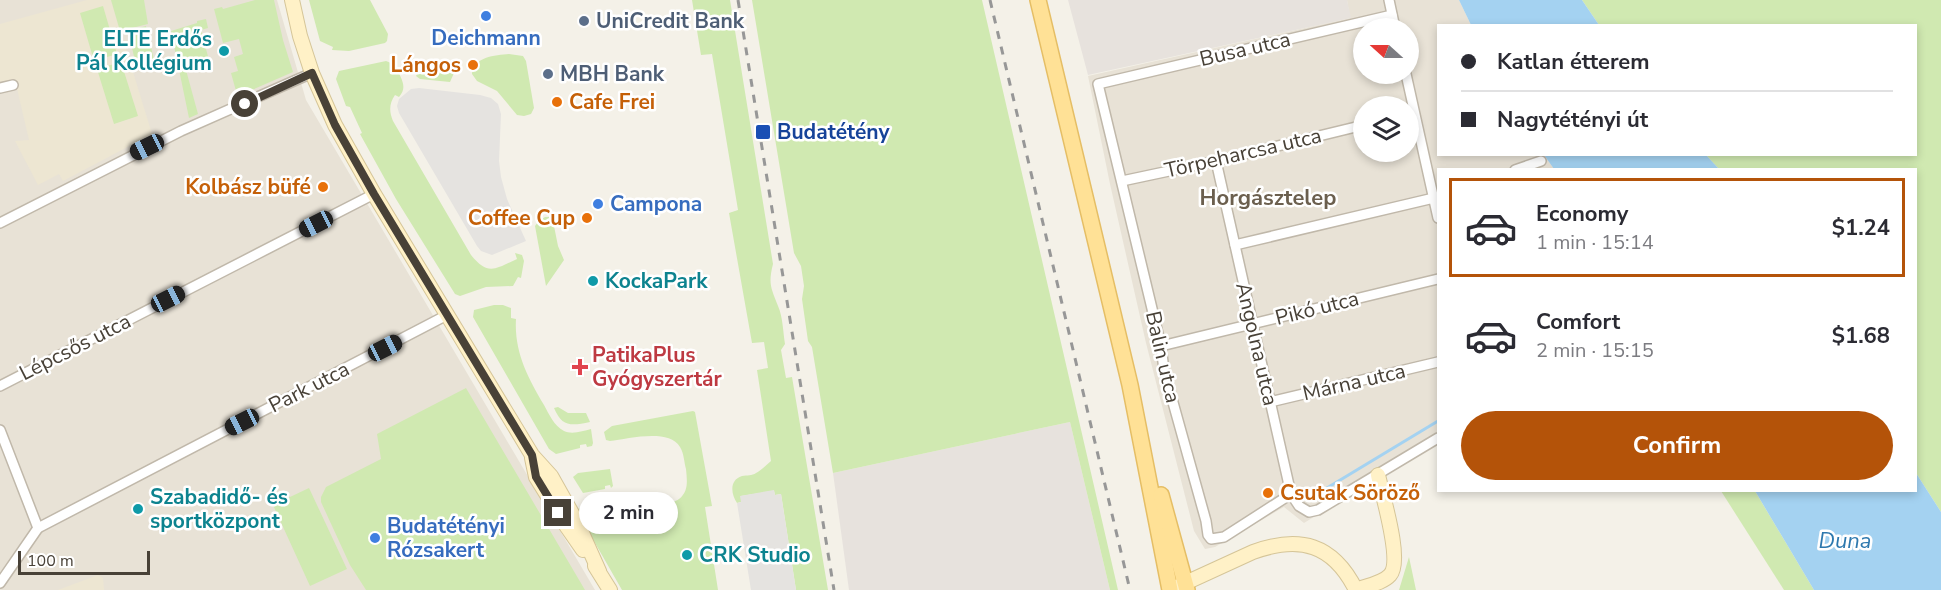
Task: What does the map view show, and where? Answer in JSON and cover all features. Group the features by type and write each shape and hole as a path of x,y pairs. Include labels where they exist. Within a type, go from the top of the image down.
{"main road":[{"path":"292,0 312,73 335,125 374,194 532,455 555,483 578,524 598,571 610,590"},
{"path":"1038,0 1130,385 1186,587"},
{"path":"1130,385 1170,590 1186,587 1265,548 1294,544 1307,545 1329,555 1348,574 1356,590 1384,579 1394,568 1395,550 1378,475"}],"street":[{"path":"1389,0 1393,18"},
{"name":"Busa utca","path":"1098,84 1392,15"},
{"path":"0,223 181,131 312,73"},
{"name":"Balin utca","path":"1098,84 1161,346 1164,370 1206,521 1208,536 1211,539 1224,537 1291,494"},
{"path":"0,88 13,85"},
{"name":"Törpeharcsa utca","path":"1122,181 1353,128"},
{"path":"1235,245 1436,198 1419,138"},
{"name":"Angolna utca","path":"1215,161 1291,494"},
{"path":"1521,168 1541,161"},
{"name":"Lépcsős utca","path":"0,386 374,194"},
{"name":"Pikó utca","path":"1161,346 1437,279"},
{"name":"Park utca","path":"0,582 38,528 447,315"},
{"name":"Márna utca","path":"1270,402 1437,362"},
{"path":"0,430 38,528"},
{"path":"1291,494 1303,510 1309,512 1318,510 1437,439"}],"shaded area":[{"path":"0,0 277,0 306,100 595,590 0,590"},
{"path":"87,0 111,0 152,134 63,181 59,174 38,185 15,141 29,140 15,80 0,84 0,24"},
{"path":"1068,0 1347,0 1351,18 1088,75"},
{"path":"1347,0 1459,0 1471,24 1437,24 1437,156 1545,156 1553,168 1437,168 1437,445 1393,468 1304,523 1284,507 1215,547 1205,549 1194,531 1146,343 1088,76 1350,18"},
{"path":"411,89 480,95 491,98 498,104 501,114 499,161 501,177 507,199 526,241 492,255 481,251 477,246 399,113 397,106 399,99"},
{"path":"1070,422 1110,590 849,590 833,473"},
{"path":"774,490 775,495 781,494 796,590 751,590 737,503 741,502 740,496"},
{"path":"98,575 103,578 104,590 58,590"}],"green space":[{"path":"111,0 144,0 148,24 120,31"},
{"path":"255,0 274,0 293,72 245,93 244,88 236,91 231,73 238,71 234,57 243,54 239,39 223,43 214,9 222,7 223,9"},
{"path":"309,0 370,0 388,34 387,41 349,51 332,50 333,47 320,41"},
{"path":"692,0 730,0 773,264 771,286 783,325 785,344 781,350 786,378 792,377 828,590 796,590 781,494 775,495 774,491 741,496 741,502 737,503 733,496 733,484 738,478 754,474 771,461 757,370 768,368 764,342 752,343 729,213 738,210 712,54 701,55"},
{"path":"752,0 982,0 1118,590 1110,590 1070,422 833,473 812,347 808,341 802,299 804,286 801,266 794,253"},
{"path":"1582,0 1941,0 1941,512 1917,475 1917,168 1718,168 1707,156 1917,156 1917,24 1598,24"},
{"path":"103,6 117,54 94,61 80,13"},
{"path":"206,19 208,28 201,30 210,64 186,70 198,114 189,118 171,31"},
{"path":"146,26 155,64 137,69 128,31"},
{"path":"509,54 523,56 526,61 534,108 531,114 517,115 497,91 477,81 472,74 473,68 480,60"},
{"path":"386,61 391,63 394,69 397,68 403,86 402,93 399,97 395,95 392,101 390,111 393,121 477,262 492,269 517,259 515,253 522,255 524,261 521,278 518,277 513,286 486,287 460,296 455,294 396,199 360,134 362,133 350,107 346,106 336,79 339,71"},
{"path":"121,62 138,116 114,124 97,69"},
{"path":"450,66 454,73 450,82 420,79 416,76 419,70"},
{"path":"545,217 553,221 558,246 564,260 546,286 535,226"},
{"path":"494,305 511,308 511,318 516,319 517,343 523,364 552,420 560,429 570,433 591,429 592,446 580,445 580,448 556,454 549,449 473,317 474,310"},
{"path":"466,388 585,590 366,590 350,565 321,502 326,487 381,459 377,434"},
{"path":"558,407 568,413 586,413 590,422 568,424 557,414 554,408"},
{"path":"693,411 712,506 705,507 718,590 622,590 579,515 581,514 578,509 589,505 605,512 611,512 657,506 674,501 682,496 686,489 686,469 680,447 675,441 658,436 648,436 610,441 606,440 604,432 612,426"},
{"path":"610,469 613,486 611,488 610,485 605,486 605,489 583,493 573,477 578,473"},
{"path":"309,488 347,569 310,586 273,505"},
{"path":"1722,492 1756,492 1814,590 1784,590"},
{"path":"1409,557 1416,590 1399,590"}],"water":[{"path":"1459,0 1582,0 1598,24 1471,24"},
{"path":"1545,156 1707,156 1718,168 1553,168"},
{"name":"Duna","path":"1917,475 1941,512 1941,590 1814,590 1756,492 1917,492"}],"waterway":[{"path":"1312,497 1437,422"}],"railway":[{"path":"738,0 834,590"},
{"path":"990,0 1130,590"}],"place":[{"name":"Deichmann","path":"486,16"},
{"name":"UniCredit Bank","path":"584,21"},
{"name":"ELTE Erdős Pál Kollégium","path":"224,51"},
{"name":"Lángos","path":"473,65"},
{"name":"MBH Bank","path":"548,74"},
{"name":"Cafe Frei","path":"557,102"},
{"name":"Budatétény","path":"763,132"},
{"name":"Kolbász büfé","path":"323,187"},
{"name":"Campona","path":"598,204"},
{"name":"Coffee Cup","path":"587,218"},
{"name":"KockaPark","path":"593,281"},
{"name":"PatikaPlus Gyógyszertár","path":"580,367"},
{"name":"Csutak Söröző","path":"1268,493"},
{"name":"Szabadidő- és sportközpont","path":"138,509"},
{"name":"Budatétényi Rózsakert","path":"375,538"},
{"name":"CRK Studio","path":"687,555"}],"district":[{"name":"Horgásztelep","path":"1268,197"}],"route":[{"path":"245,104 312,73 335,125 374,194 532,455 536,477 558,513"}]}
